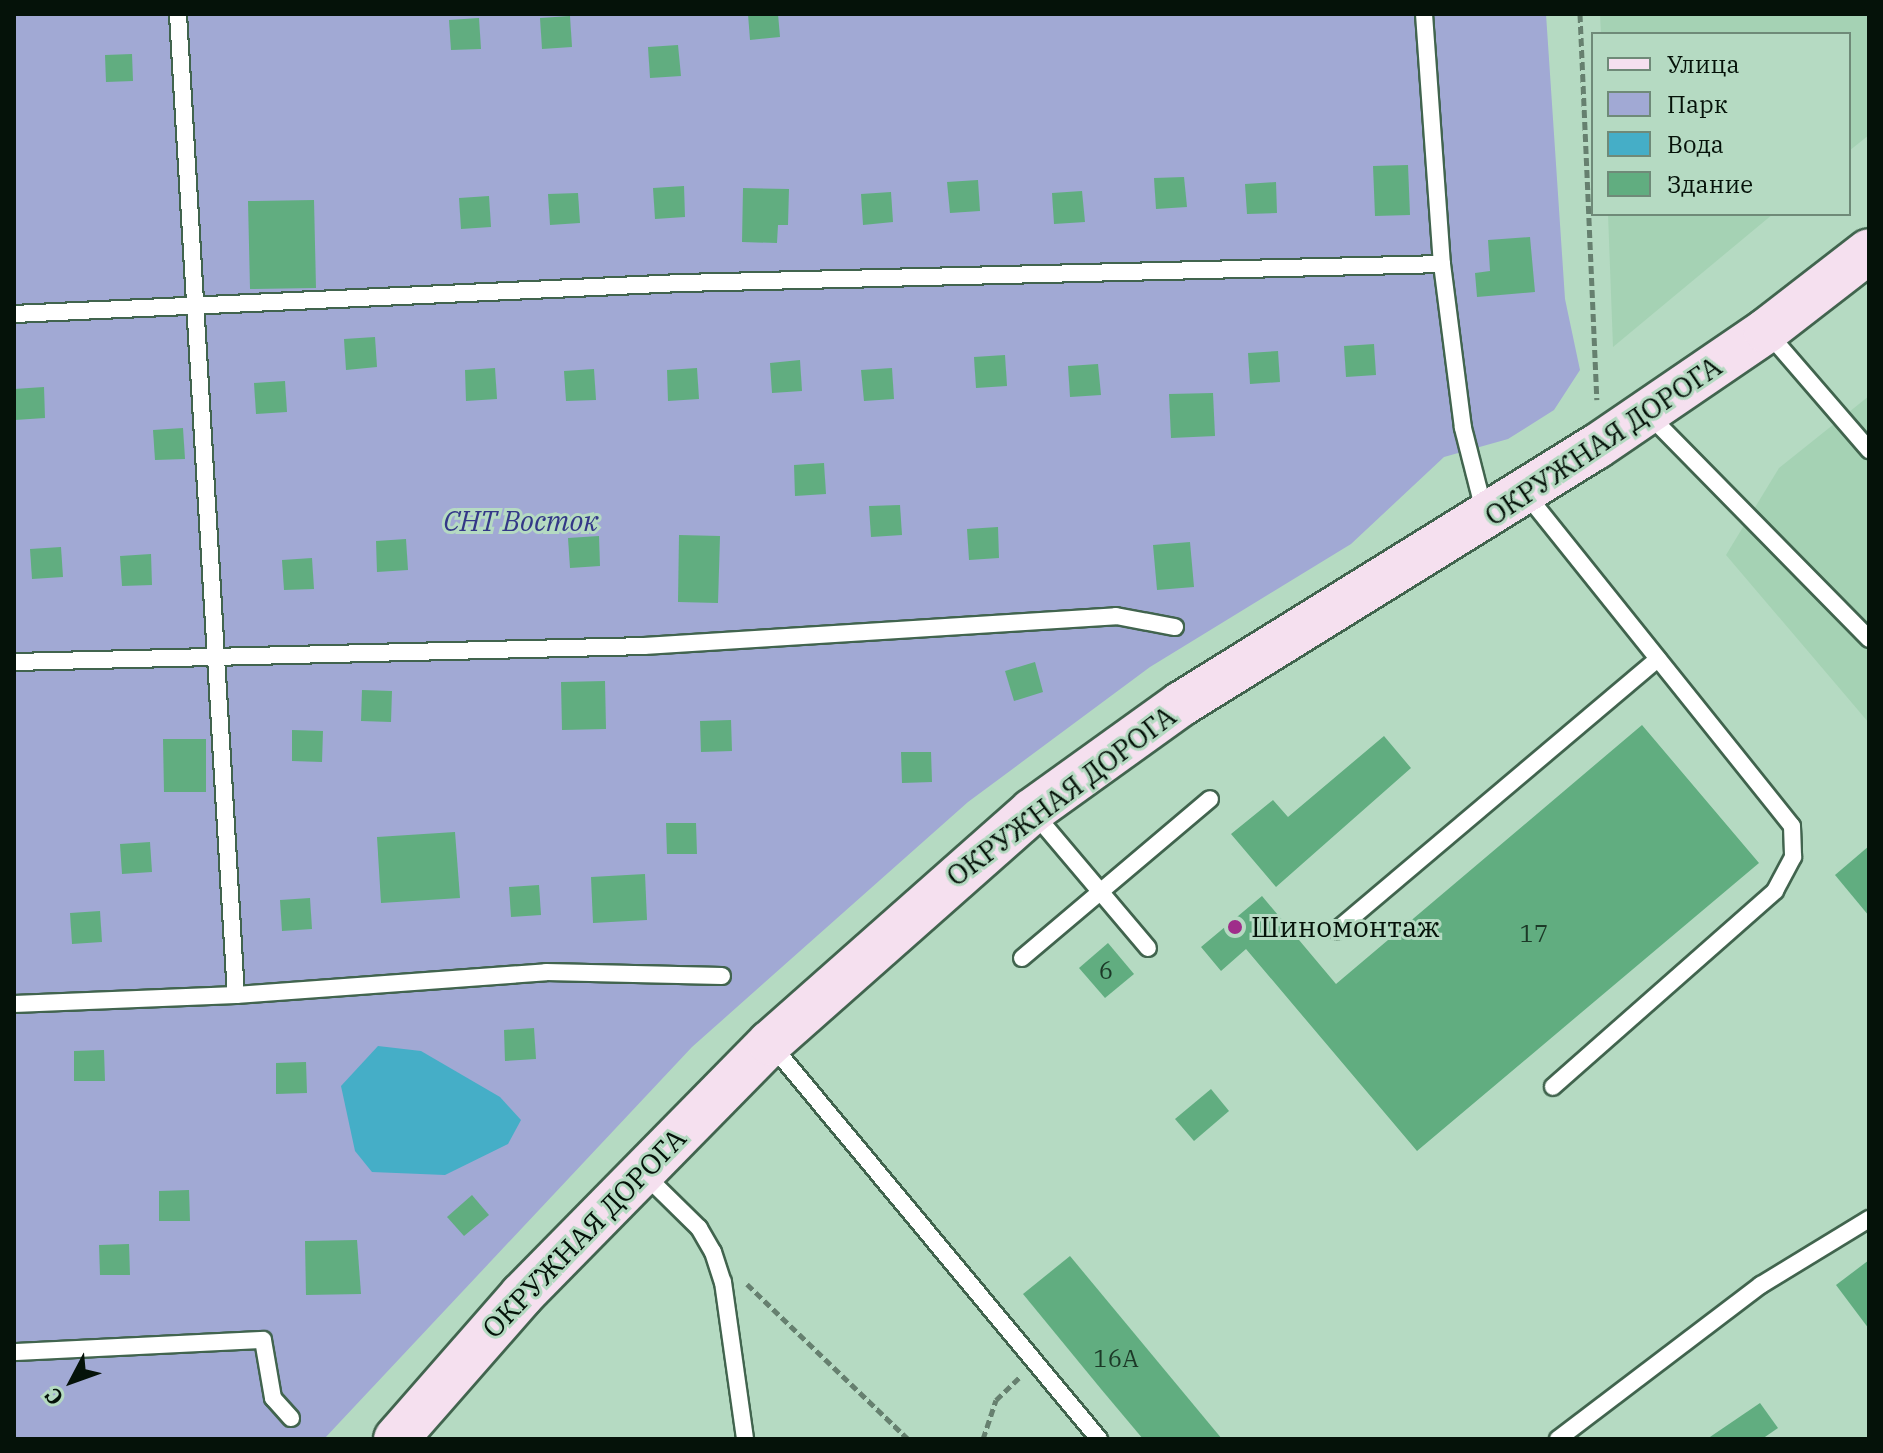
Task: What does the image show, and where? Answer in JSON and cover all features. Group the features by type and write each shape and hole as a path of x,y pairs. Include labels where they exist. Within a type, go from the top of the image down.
{"main road":[{"name":"ОКРУЖНАЯ ДОРОГА","path":"396,1439 641,1171 770,1043 1032,811 1181,704 1526,494 1766,331 1868,255"}],"lane":[{"path":"178,14 199,308 236,995"},
{"path":"1424,14 1442,264 1463,428 1486,520"},
{"path":"14,314 199,308 682,283 1442,264"},
{"path":"1766,331 1869,450"},
{"path":"1647,413 1869,639"},
{"path":"1526,494 1792,826 1793,857 1775,891 1553,1087"},
{"path":"14,662 217,654 644,646 1116,616 1175,627"},
{"path":"1337,930 1658,659"},
{"path":"1022,958 1210,799"},
{"path":"1032,811 1148,948"},
{"path":"14,1004 236,995 546,972 722,976"},
{"path":"770,1043 1099,1439"},
{"path":"641,1171 699,1228 713,1252 723,1282 745,1439"},
{"path":"1558,1439 1761,1285 1869,1219"},
{"path":"14,1352 263,1340 273,1398 291,1418"}],"path":[{"path":"1580,14 1598,352 1596,447"},
{"path":"713,1252 908,1439"},
{"path":"983,1439 996,1400"}],"shaded area":[{"path":"1600,14 1869,14 1869,135 1851,149 1851,32 1601,32"},
{"path":"1608,216 1771,216 1613,347"},
{"path":"1869,396 1869,723 1726,555 1779,468"}],"green space":[{"name":"СНТ Восток","path":"14,14 1546,14 1565,299 1580,370 1554,410 1508,439 1444,457 1351,544 1150,667 968,802 692,1047 324,1439 14,1439"}],"water":[{"path":"378,1046 421,1051 500,1097 521,1120 508,1144 445,1175 372,1172 355,1151 341,1086"}],"building":[{"path":"748,14 778,14 780,37 750,40"},
{"path":"570,16 572,47 542,49 540,18"},
{"path":"479,18 481,49 451,50 449,20"},
{"path":"678,45 681,76 650,78 648,47"},
{"path":"132,54 133,81 106,82 105,55"},
{"path":"1408,165 1410,215 1375,216 1373,166"},
{"path":"1184,177 1187,207 1156,209 1154,178"},
{"path":"978,180 980,211 950,213 947,182"},
{"path":"1276,182 1277,213 1247,214 1245,184"},
{"path":"684,186 685,217 655,219 653,188"},
{"path":"743,188 789,189 788,225 778,225 777,243 742,242"},
{"path":"1082,191 1085,222 1054,224 1052,193"},
{"path":"891,192 893,222 863,225 861,194"},
{"path":"578,193 580,223 550,225 548,194"},
{"path":"489,196 491,227 461,229 459,198"},
{"path":"314,200 316,288 250,289 248,201"},
{"path":"1530,237 1535,292 1477,297 1475,273 1490,271 1488,240"},
{"path":"375,337 377,367 346,370 344,339"},
{"path":"1374,344 1376,375 1346,377 1344,346"},
{"path":"1278,351 1280,382 1250,384 1248,353"},
{"path":"1005,355 1007,386 976,388 974,357"},
{"path":"800,360 802,391 772,393 770,363"},
{"path":"1098,364 1101,395 1070,397 1068,366"},
{"path":"495,368 497,399 466,401 465,370"},
{"path":"697,368 699,399 668,401 667,370"},
{"path":"892,368 894,399 864,401 861,370"},
{"path":"594,369 596,400 566,401 564,371"},
{"path":"285,381 287,412 256,414 254,383"},
{"path":"44,387 45,418 15,420 14,389"},
{"path":"1213,393 1215,436 1171,438 1169,394"},
{"path":"183,428 185,459 155,460 153,430"},
{"path":"824,463 826,494 795,496 794,465"},
{"path":"900,505 902,535 871,537 869,506"},
{"path":"998,527 999,558 969,560 967,529"},
{"path":"679,535 720,536 718,603 678,602"},
{"path":"599,536 600,566 570,568 568,538"},
{"path":"406,539 408,570 377,572 376,541"},
{"path":"1190,542 1194,587 1157,590 1153,545"},
{"path":"61,547 63,577 32,579 30,549"},
{"path":"151,554 152,585 122,586 120,556"},
{"path":"312,558 314,589 284,590 282,560"},
{"path":"1035,662 1043,692 1014,701 1005,671"},
{"path":"605,681 606,729 562,730 561,682"},
{"path":"362,690 392,691 391,722 361,721"},
{"path":"731,720 732,751 701,752 700,721"},
{"path":"1642,725 1759,863 1417,1151 1246,949 1221,971 1201,947 1262,896 1336,984"},
{"path":"292,730 323,731 322,762 292,761"},
{"path":"1384,736 1411,768 1276,887 1231,834 1273,800 1288,817"},
{"path":"163,739 206,739 206,792 164,792"},
{"path":"901,752 931,752 932,782 902,783"},
{"path":"666,823 696,823 697,854 667,854"},
{"path":"455,832 460,898 381,903 377,837"},
{"path":"150,842 152,872 122,874 120,844"},
{"path":"1869,846 1869,916 1835,875"},
{"path":"645,874 647,920 593,923 591,877"},
{"path":"539,885 541,915 511,917 509,887"},
{"path":"310,898 312,929 282,931 280,900"},
{"path":"100,911 102,942 72,944 70,913"},
{"path":"1108,943 1134,974 1105,998 1079,968"},
{"path":"534,1028 536,1059 505,1061 504,1030"},
{"path":"104,1050 105,1081 74,1081 74,1051"},
{"path":"306,1062 307,1093 276,1094 276,1063"},
{"path":"1211,1089 1229,1111 1194,1141 1175,1119"},
{"path":"189,1190 190,1221 159,1221 159,1191"},
{"path":"472,1195 489,1215 464,1236 447,1217"},
{"path":"357,1240 361,1294 306,1295 305,1241"},
{"path":"129,1244 130,1275 100,1275 99,1245"},
{"path":"1070,1256 1222,1439 1143,1439 1101,1389 1023,1294"},
{"path":"1869,1260 1869,1329 1836,1285"},
{"path":"1760,1403 1778,1428 1762,1439 1707,1439"}],"place":[{"name":"Шиномонтаж","path":"1235,927"}]}
